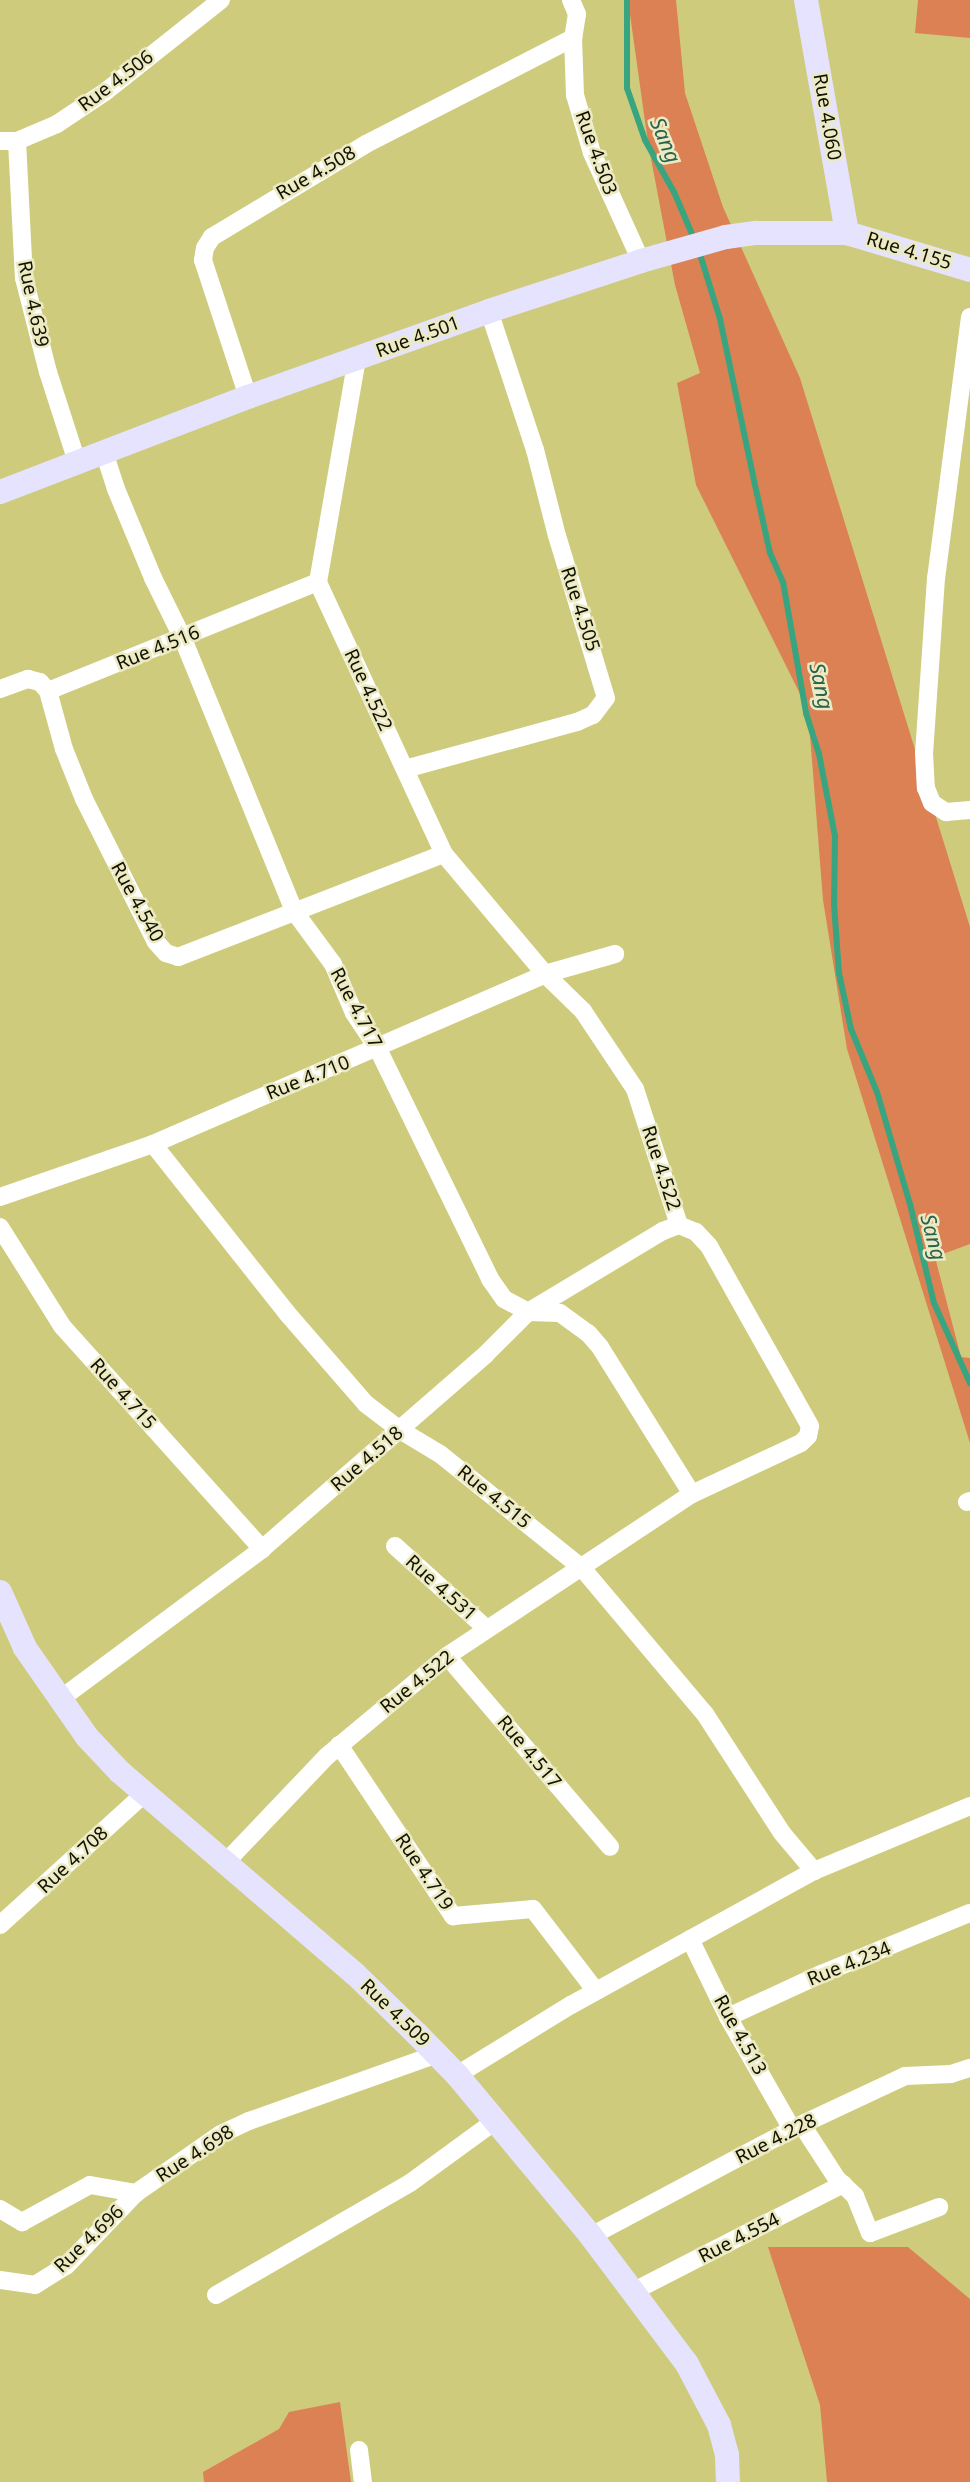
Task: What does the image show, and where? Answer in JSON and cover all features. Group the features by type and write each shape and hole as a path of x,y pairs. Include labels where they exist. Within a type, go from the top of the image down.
{"street":[{"name":"Rue 4.506","path":"8,141 57,124 105,92 221,0"},
{"name":"Rue 4.503","path":"571,0 577,14 573,38 575,95 592,153 641,261"},
{"name":"Rue 4.060","path":"806,0 847,233"},
{"name":"Rue 4.508","path":"248,397 203,260 205,248 212,237 366,144 573,38"},
{"name":"Rue 4.639","path":"8,141 26,286 48,372 77,462"},
{"name":"Rue 4.501","path":"0,492 248,397 489,311 641,261 726,237 756,233 847,233"},
{"name":"Rue 4.155","path":"847,233 970,270"},
{"name":"Rue 4.505","path":"405,769 577,722 593,715 606,698 556,536 535,450 489,311"},
{"path":"970,317 936,578 925,705 924,753 926,788 932,803 946,812 970,810"},
{"path":"318,582 357,358"},
{"name":"Rue 4.717","path":"104,452 116,489 153,579 183,639 294,911 333,964 354,1013 378,1049 490,1279 504,1298 528,1312"},
{"name":"Rue 4.522","path":"226,1862 291,1791 339,1745 447,1656 692,1494 801,1443 808,1436 810,1426 709,1247 696,1232 679,1226 635,1089 583,1011 545,974 444,854 318,582"},
{"name":"Rue 4.516","path":"48,691 183,639 318,582"},
{"path":"0,690 28,679 40,682 48,691"},
{"name":"Rue 4.540","path":"48,691 64,749 84,799 156,942 166,953 178,957 444,854"},
{"name":"Rue 4.710","path":"0,1197 73,1175 153,1144 378,1049 545,974 615,954"},
{"name":"Rue 4.515","path":"153,1144 286,1312 366,1404 400,1430 440,1454 582,1568 705,1714 782,1833 814,1871"},
{"name":"Rue 4.518","path":"59,1700 262,1549 486,1354 528,1312 663,1231 679,1226"},
{"name":"Rue 4.715","path":"0,1227 62,1326 262,1549"},
{"path":"528,1312 560,1312 600,1347 692,1494"},
{"name":"Rue 4.531","path":"395,1546 487,1629"},
{"name":"Rue 4.509","path":"0,1592 25,1648 87,1737 145,1793 355,1974 437,2054 591,2236 687,2364 708,2402 727,2455 728,2482"},
{"name":"Rue 4.517","path":"447,1656 610,1847"},
{"name":"Rue 4.719","path":"339,1745 453,1916 533,1909 596,1991"},
{"name":"Rue 4.708","path":"3,1917 44,1889 145,1793"},
{"path":"457,2075 596,1991 814,1871 970,1806"},
{"name":"Rue 4.234","path":"728,2017 821,1974 970,1913"},
{"name":"Rue 4.513","path":"690,1939 728,2017 797,2127 855,2196 870,2233 939,2207"},
{"name":"Rue 4.698","path":"0,2209 22,2222 90,2185 136,2193 221,2134 249,2121 437,2054"},
{"name":"Rue 4.228","path":"591,2236 797,2127 905,2076 945,2075 970,2068"},
{"path":"216,2295 410,2183 495,2121"},
{"name":"Rue 4.554","path":"634,2291 843,2184"},
{"name":"Rue 4.696","path":"0,2280 35,2285 66,2266 136,2193"},
{"path":"359,2450 363,2482"}],"shaded area":[{"path":"628,0 676,0 685,93 723,207 800,378 970,927 970,1244 935,1257 961,1357 970,1358 970,1443 847,1049 823,900 808,710 696,485 677,383 700,373 675,285 648,143"},
{"path":"918,0 970,0 970,38 915,33"},
{"path":"768,2247 908,2247 970,2299 970,2482 827,2482 820,2405"},
{"path":"340,2402 351,2482 204,2482 203,2472 279,2429 289,2412"}],"waterway":[{"name":"Sang","path":"627,0 627,88 645,140 674,192 695,241"},
{"name":"Sang","path":"699,251 720,319 770,553 783,582 806,713 819,754 835,836 834,904 839,973 851,1029 877,1092 910,1204 934,1303 970,1383"}]}
